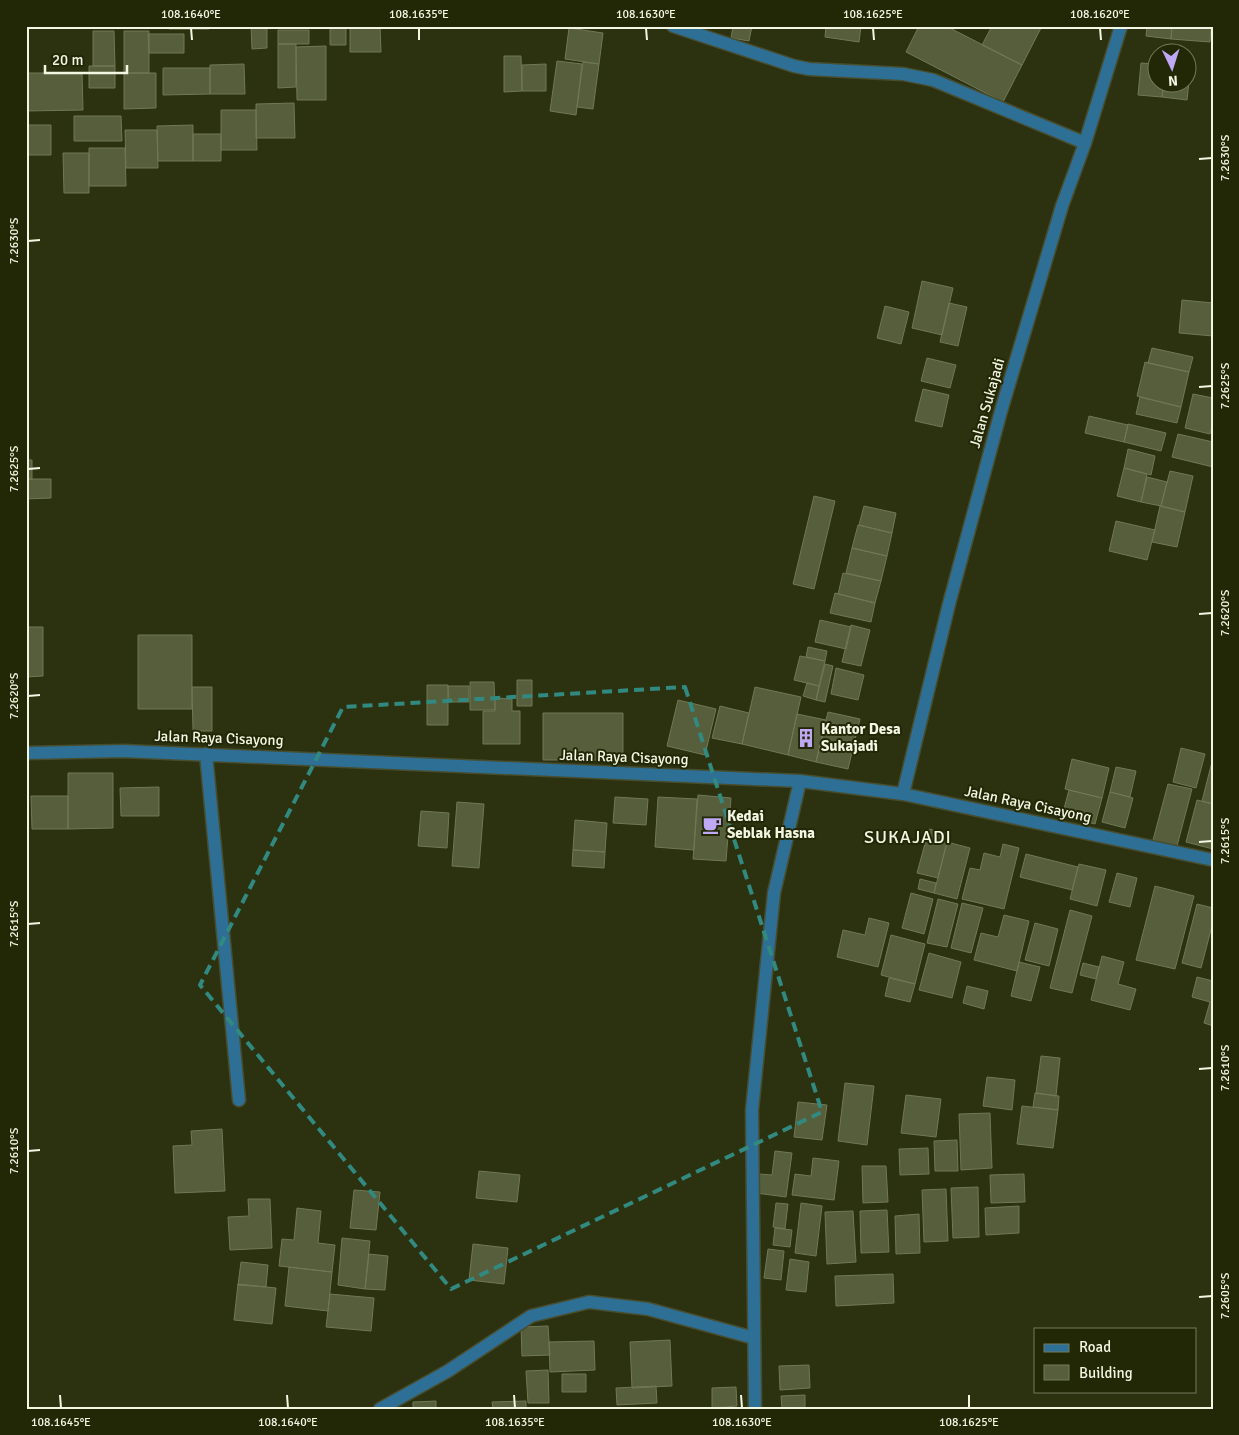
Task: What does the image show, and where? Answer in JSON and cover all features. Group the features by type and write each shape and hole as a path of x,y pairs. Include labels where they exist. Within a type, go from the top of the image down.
{"street":[{"path":"673,26 794,66 810,69 903,74 933,80 1084,143"},
{"name":"Jalan Sukajadi","path":"903,794 949,604 1001,411 1062,206 1121,26"},
{"name":"Jalan Raya Cisayong","path":"26,753 123,751 206,754 800,781 903,794 1213,860"},
{"path":"206,754 239,1100"},
{"path":"755,1409 752,1110 774,893 800,781"},
{"path":"380,1409 448,1372 532,1316 589,1302 648,1309 754,1338"}],"highlighted area":[{"path":"685,687 822,1112 451,1289 200,985 343,707"}],"building":[{"path":"169,26 209,26 209,29 169,29"},
{"path":"251,26 267,26 267,48 252,49"},
{"path":"330,26 346,26 346,45 330,45"},
{"path":"350,26 380,26 381,52 350,52"},
{"path":"733,26 752,26 749,41 731,38"},
{"path":"826,26 861,26 859,42 825,37"},
{"path":"919,26 946,26 1022,65 1003,102 906,52"},
{"path":"992,26 1042,26 1022,65 982,45"},
{"path":"1147,26 1172,26 1171,39 1146,36"},
{"path":"1172,26 1211,26 1210,42 1171,39"},
{"path":"569,28 603,33 599,64 565,59"},
{"path":"278,30 309,30 309,44 278,44"},
{"path":"93,31 114,31 115,66 93,66"},
{"path":"124,31 149,31 149,73 124,73"},
{"path":"148,34 184,34 184,53 149,53"},
{"path":"278,44 296,44 296,87 278,88"},
{"path":"326,46 326,100 297,100 296,47"},
{"path":"504,56 521,56 522,91 504,92"},
{"path":"557,61 582,64 576,115 550,111"},
{"path":"583,62 599,64 593,109 577,107"},
{"path":"1141,63 1146,63 1146,92 1163,92 1162,97 1138,95"},
{"path":"244,64 245,94 210,94 210,65"},
{"path":"546,64 546,91 522,91 522,65"},
{"path":"89,66 115,66 115,88 89,88"},
{"path":"163,68 210,68 210,94 163,95"},
{"path":"26,73 82,73 83,110 26,111"},
{"path":"124,73 156,73 156,108 124,109"},
{"path":"1163,92 1188,92 1187,100 1162,97"},
{"path":"294,103 295,138 256,138 256,104"},
{"path":"221,110 256,110 257,150 221,150"},
{"path":"74,116 121,116 122,141 74,141"},
{"path":"26,125 51,125 51,155 26,155"},
{"path":"193,125 193,161 158,161 157,126"},
{"path":"125,130 157,130 158,168 126,168"},
{"path":"193,134 221,134 221,161 193,161"},
{"path":"89,148 125,148 126,186 89,186"},
{"path":"63,153 89,153 89,193 64,193"},
{"path":"922,281 953,288 942,335 912,328"},
{"path":"1182,300 1213,303 1213,336 1179,333"},
{"path":"949,303 967,307 958,346 940,342"},
{"path":"885,306 909,312 901,344 877,338"},
{"path":"1152,348 1193,357 1189,372 1148,363"},
{"path":"927,358 956,365 950,388 921,381"},
{"path":"1145,362 1189,372 1181,407 1137,396"},
{"path":"923,389 949,395 942,427 915,421"},
{"path":"1193,394 1213,398 1213,421 1210,434 1185,428"},
{"path":"1140,397 1181,407 1177,423 1136,414"},
{"path":"1089,416 1128,425 1124,442 1085,433"},
{"path":"1128,424 1166,433 1161,451 1124,442"},
{"path":"1178,434 1213,442 1213,467 1172,457"},
{"path":"1128,449 1155,456 1151,475 1124,468"},
{"path":"26,460 32,460 32,479 26,479"},
{"path":"1124,468 1147,474 1141,502 1117,496"},
{"path":"1170,471 1193,476 1185,512 1161,506"},
{"path":"1147,477 1167,482 1161,506 1141,502"},
{"path":"26,479 51,479 51,498 26,499"},
{"path":"814,496 835,501 814,589 793,584"},
{"path":"864,506 896,513 892,533 859,525"},
{"path":"1160,506 1185,512 1177,547 1152,542"},
{"path":"1116,521 1155,530 1147,560 1109,551"},
{"path":"858,525 892,533 887,556 852,548"},
{"path":"852,548 887,556 881,581 846,573"},
{"path":"843,573 881,581 875,603 838,594"},
{"path":"835,593 875,603 871,622 830,613"},
{"path":"820,620 851,627 846,649 815,642"},
{"path":"851,625 870,630 861,666 842,662"},
{"path":"26,627 43,627 43,676 26,677"},
{"path":"138,635 192,635 192,709 138,709"},
{"path":"808,647 827,651 825,661 806,657"},
{"path":"800,656 825,661 819,686 794,680"},
{"path":"825,664 833,666 825,702 816,700"},
{"path":"836,668 864,675 858,700 831,694"},
{"path":"517,680 532,680 532,706 517,706"},
{"path":"470,682 494,682 495,710 470,710"},
{"path":"807,683 819,686 816,700 803,696"},
{"path":"427,685 448,685 448,725 427,725"},
{"path":"448,686 469,686 469,702 449,702"},
{"path":"192,687 212,687 212,731 193,731"},
{"path":"755,687 801,697 788,755 742,744"},
{"path":"495,698 512,699 512,711 520,711 520,744 483,744 483,711 495,711"},
{"path":"678,700 716,709 705,755 667,746"},
{"path":"720,706 749,713 742,744 712,738"},
{"path":"828,712 860,719 848,769 816,762"},
{"path":"543,713 623,713 623,760 543,760"},
{"name":"Kantor Desa Sukajadi","path":"797,714 826,720 816,762 788,755"},
{"path":"1181,748 1205,754 1196,788 1173,782"},
{"path":"1213,758 1213,804 1202,801"},
{"path":"1072,759 1109,768 1102,798 1065,789"},
{"path":"1116,767 1136,771 1130,797 1110,792"},
{"path":"68,773 113,773 113,828 68,829"},
{"path":"1168,784 1192,789 1177,846 1153,840"},
{"path":"159,787 159,816 121,816 120,788"},
{"path":"1069,790 1102,798 1095,824 1062,816"},
{"path":"1110,792 1133,798 1125,828 1102,822"},
{"name":"Kedai Seblak Hasna","path":"698,795 731,798 726,861 693,859"},
{"path":"31,796 68,796 68,829 32,829"},
{"path":"615,797 648,799 646,825 613,823"},
{"path":"658,797 697,799 694,850 655,847"},
{"path":"1197,800 1213,804 1213,849 1186,842"},
{"path":"457,802 484,804 479,868 452,866"},
{"path":"421,811 449,813 447,848 418,846"},
{"path":"575,820 607,823 605,852 573,850"},
{"path":"929,829 949,834 938,878 917,873"},
{"path":"947,842 970,848 957,899 934,893"},
{"path":"1003,844 1019,848 1004,909 962,899 970,868 980,870 984,853 1000,857"},
{"path":"573,850 605,852 604,868 572,866"},
{"path":"1026,854 1078,867 1072,890 1020,877"},
{"path":"1079,864 1106,870 1097,906 1070,899"},
{"path":"1117,873 1137,878 1130,907 1109,902"},
{"path":"920,879 936,883 934,893 918,889"},
{"path":"1155,886 1194,896 1175,969 1136,960"},
{"path":"911,893 933,899 924,934 902,928"},
{"path":"938,899 958,904 947,947 927,943"},
{"path":"962,903 983,908 971,953 951,948"},
{"path":"1197,904 1213,908 1213,922 1201,968 1182,963"},
{"path":"1070,910 1092,916 1072,993 1050,988"},
{"path":"1004,915 1029,921 1017,971 974,960 981,933 998,937"},
{"path":"869,918 889,923 878,967 837,957 843,930 865,935"},
{"path":"1035,923 1058,929 1049,966 1025,960"},
{"path":"891,935 925,944 915,984 881,975"},
{"path":"929,953 961,962 952,998 919,990"},
{"path":"1102,956 1124,962 1118,984 1136,989 1130,1010 1091,1000"},
{"path":"1019,962 1040,967 1031,1001 1011,996"},
{"path":"1083,963 1099,967 1096,979 1080,975"},
{"path":"1197,977 1213,981 1213,1026 1204,1023 1210,1002 1192,997"},
{"path":"889,978 915,984 910,1002 885,996"},
{"path":"967,986 988,991 984,1009 963,1003"},
{"path":"1041,1056 1060,1058 1056,1096 1036,1093"},
{"path":"987,1077 1015,1080 1012,1110 983,1106"},
{"path":"845,1083 874,1086 867,1145 838,1141"},
{"path":"1035,1093 1059,1096 1058,1110 1033,1107"},
{"path":"906,1095 941,1099 936,1137 901,1133"},
{"path":"798,1102 827,1105 822,1140 794,1137"},
{"path":"1022,1106 1058,1110 1053,1148 1017,1144"},
{"path":"990,1113 992,1168 961,1170 959,1114"},
{"path":"222,1129 225,1191 175,1193 173,1146 192,1145 191,1131"},
{"path":"957,1140 958,1171 935,1171 934,1141"},
{"path":"928,1148 929,1174 900,1175 899,1149"},
{"path":"775,1151 792,1153 786,1197 756,1193 759,1174 772,1175"},
{"path":"813,1158 839,1161 834,1200 792,1195 795,1174 811,1176"},
{"path":"862,1166 886,1166 888,1202 863,1203"},
{"path":"479,1171 520,1175 517,1202 476,1198"},
{"path":"1024,1174 1025,1202 991,1203 990,1175"},
{"path":"978,1187 979,1237 953,1238 951,1188"},
{"path":"946,1189 948,1241 924,1242 922,1190"},
{"path":"354,1190 380,1192 376,1230 350,1228"},
{"path":"248,1199 270,1199 272,1248 230,1250 228,1217 249,1216"},
{"path":"776,1203 788,1204 785,1229 773,1227"},
{"path":"801,1203 822,1206 816,1256 795,1253"},
{"path":"1019,1206 1019,1233 986,1235 985,1208"},
{"path":"297,1208 321,1211 318,1243 335,1245 332,1272 279,1266 282,1239 294,1240"},
{"path":"887,1210 889,1252 861,1253 860,1211"},
{"path":"853,1211 856,1262 827,1264 825,1212"},
{"path":"919,1214 920,1253 896,1254 895,1216"},
{"path":"775,1228 792,1230 790,1247 773,1245"},
{"path":"342,1238 370,1241 365,1289 338,1285"},
{"path":"473,1244 508,1248 504,1284 469,1280"},
{"path":"768,1249 784,1251 781,1280 764,1278"},
{"path":"369,1254 388,1256 385,1290 365,1289"},
{"path":"790,1259 809,1262 806,1292 786,1290"},
{"path":"241,1262 268,1265 266,1287 238,1285"},
{"path":"289,1267 332,1272 328,1311 285,1306"},
{"path":"893,1274 894,1303 836,1306 835,1276"},
{"path":"238,1284 276,1288 272,1324 234,1320"},
{"path":"330,1294 374,1298 371,1331 326,1327"},
{"path":"548,1326 550,1355 522,1356 521,1327"},
{"path":"670,1340 672,1386 632,1388 630,1342"},
{"path":"594,1341 595,1370 550,1372 549,1342"},
{"path":"809,1365 810,1388 780,1390 779,1366"},
{"path":"548,1370 549,1403 528,1403 526,1371"},
{"path":"562,1374 586,1374 586,1392 562,1392"},
{"path":"656,1386 657,1403 617,1405 616,1388"},
{"path":"736,1387 737,1406 712,1408 712,1388"},
{"path":"805,1395 805,1409 782,1409 781,1396"},
{"path":"436,1401 436,1409 413,1409 413,1402"},
{"path":"526,1401 526,1409 493,1409 492,1402"}],"place":[{"name":"Kantor Desa Sukajadi","path":"806,738"},
{"name":"Kedai Seblak Hasna","path":"712,825"}],"district":[{"name":"SUKAJADI","path":"908,837"}]}
